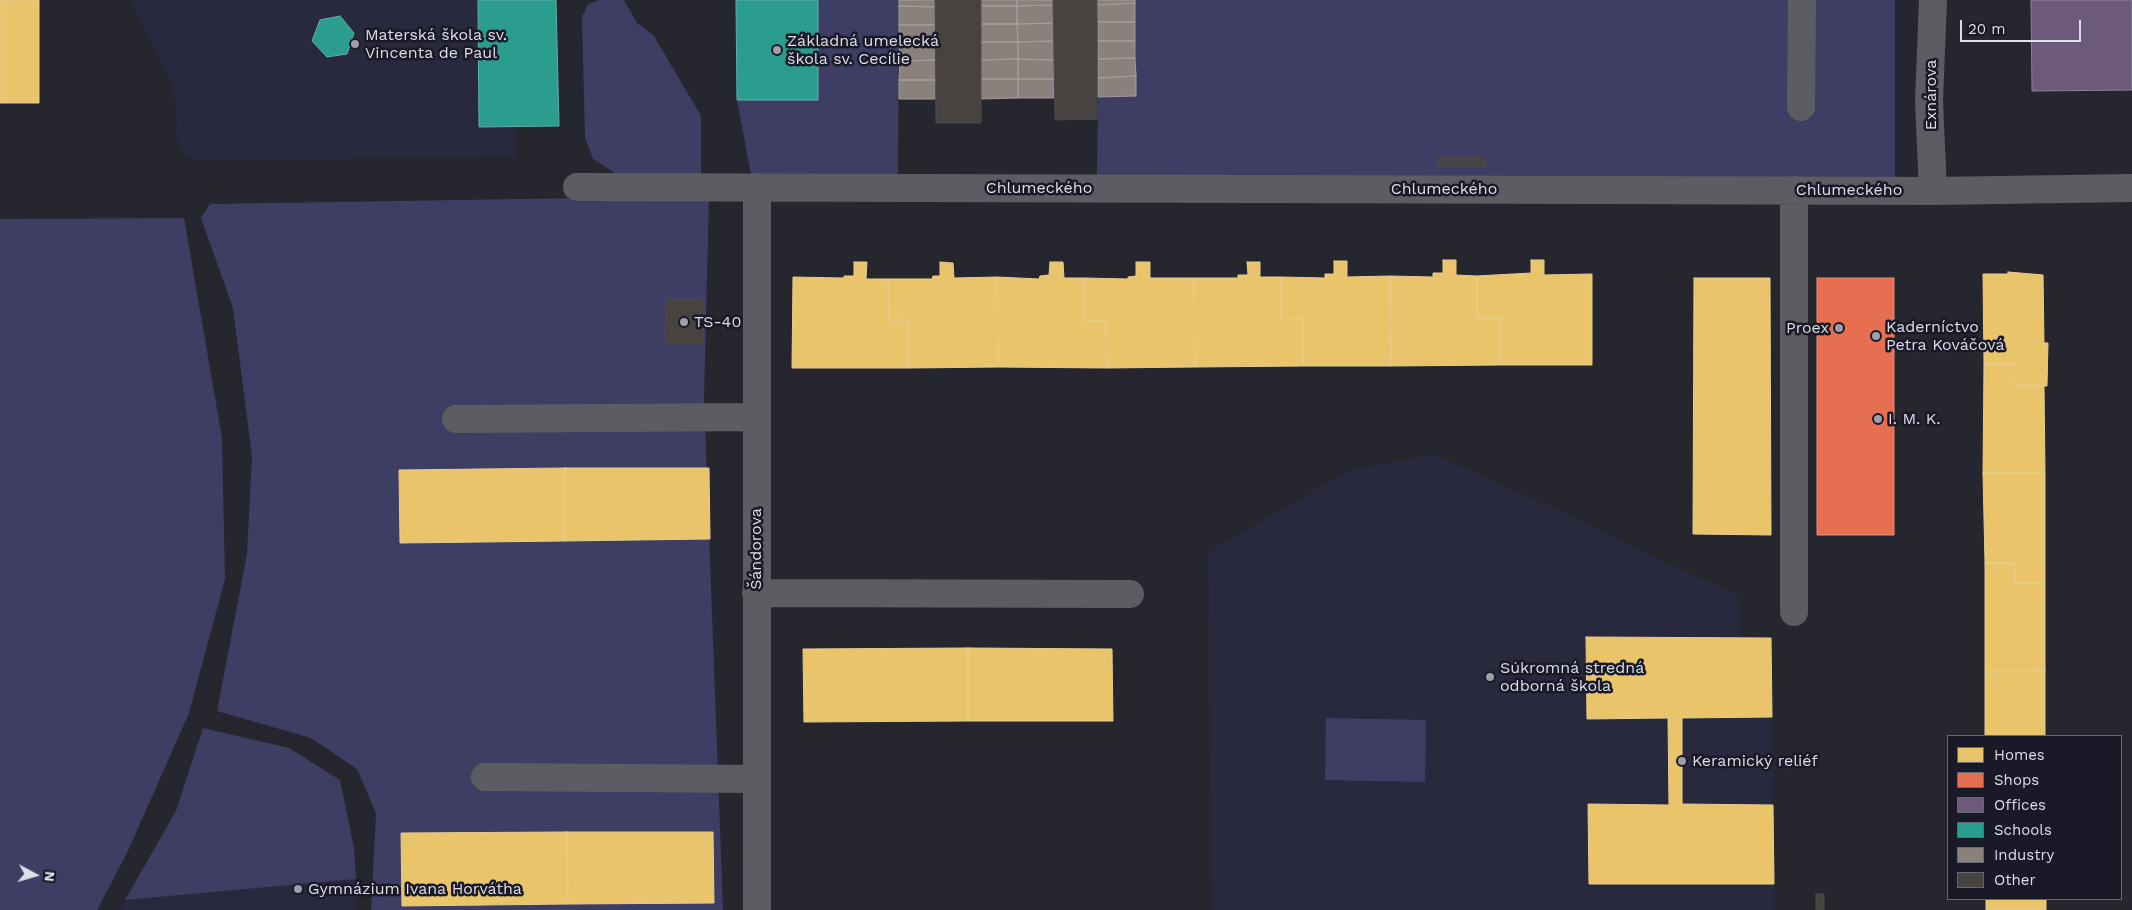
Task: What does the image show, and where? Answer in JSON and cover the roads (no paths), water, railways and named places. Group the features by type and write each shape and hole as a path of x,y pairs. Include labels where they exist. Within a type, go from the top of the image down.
{"street":[{"path":"1801,107 1802,0"},
{"name":"Exnárova","path":"1933,0 1929,101 1934,190"},
{"name":"Chlumeckého","path":"577,187 1794,190 2132,188"},
{"name":"Šándorova","path":"757,188 757,910"},
{"path":"1794,190 1794,612"},
{"path":"456,419 756,417"},
{"path":"756,593 1130,594"},
{"path":"485,777 756,779"}],"place":[{"name":"Materská škola sv. Vincenta de Paul","path":"355,44"},
{"name":"Základná umelecká škola sv. Cecílie","path":"777,50"},
{"name":"TS-40","path":"684,322"},
{"name":"Proex","path":"1839,328"},
{"name":"Kaderníctvo Petra Kováčová","path":"1876,336"},
{"name":"I. M. K.","path":"1878,419"},
{"name":"Súkromná stredná odborná škola","path":"1490,677"},
{"name":"Keramický reliéf","path":"1682,761"},
{"name":"Gymnázium Ivana Horvátha","path":"298,889"}]}
